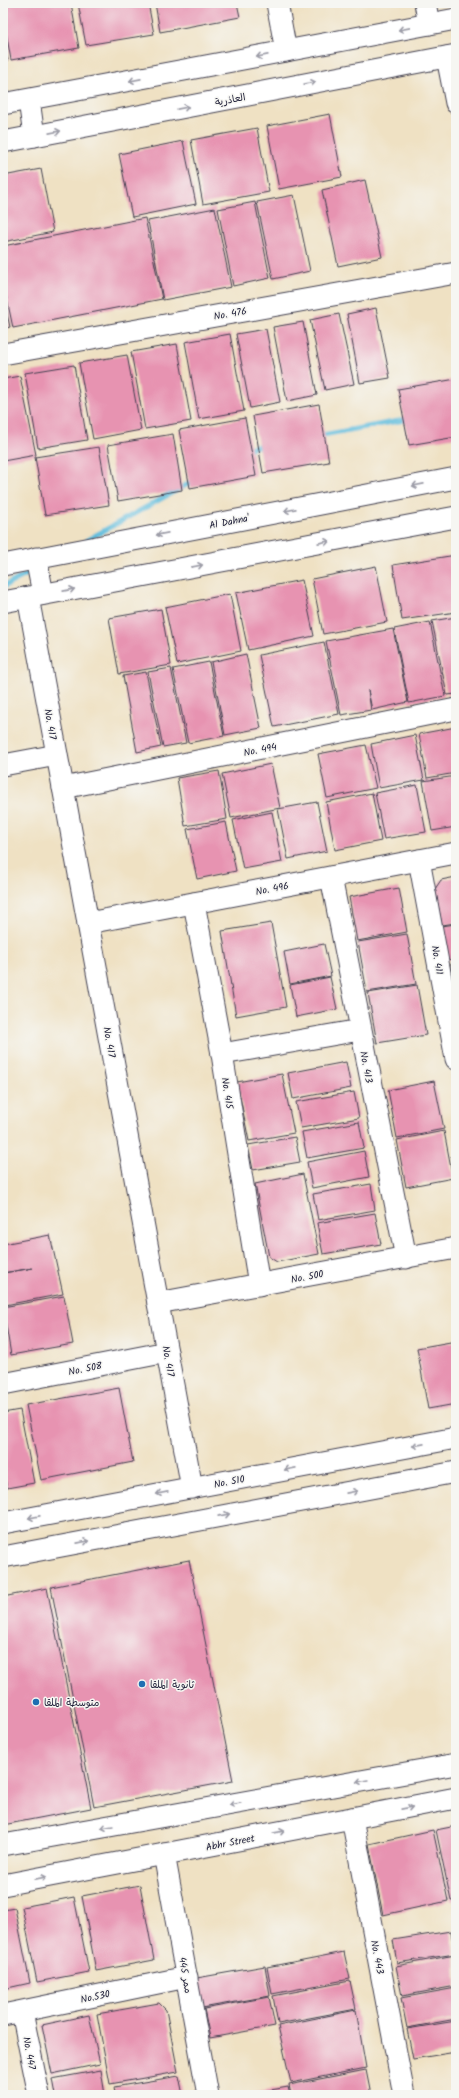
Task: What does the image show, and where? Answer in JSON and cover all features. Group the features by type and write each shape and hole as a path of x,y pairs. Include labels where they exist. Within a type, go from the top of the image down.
{"street":[{"path":"277,3 286,51"},
{"path":"425,3 430,24"},
{"path":"3,104 456,19"},
{"path":"452,56 456,103"},
{"name":"العاذرية","path":"3,142 452,56"},
{"path":"28,100 34,136"},
{"name":"No. 476","path":"3,354 456,273"},
{"name":"Al Dahna'","path":"3,565 456,478"},
{"path":"3,602 456,517"},
{"name":"No. 417","path":"36,558 35,596 57,755 167,1352 193,1488 201,1520"},
{"name":"No. 494","path":"63,788 456,710"},
{"path":"3,765 57,755"},
{"name":"No. 496","path":"88,922 456,853"},
{"name":"No. 411","path":"419,860 456,1056"},
{"name":"No. 413","path":"331,877 406,1258"},
{"name":"No. 415","path":"194,903 222,1054 259,1285"},
{"path":"222,1054 360,1030"},
{"name":"No. 500","path":"158,1304 456,1248"},
{"name":"No. 508","path":"3,1384 167,1352"},
{"name":"No. 510","path":"3,1523 456,1438"},
{"path":"3,1557 456,1472"},
{"path":"3,1846 456,1764"},
{"name":"Abhr Street","path":"3,1885 456,1798"},
{"name":"No. 443","path":"352,1818 404,2095"},
{"name":"ممر 445","path":"164,1854 208,2095"},
{"name":"No.530","path":"13,2013 186,1977"},
{"name":"No. 447","path":"13,2013 39,2095"}],"building":[{"path":"3,3 71,3 79,48 11,60 3,15"},
{"path":"78,3 148,3 154,34 86,45"},
{"path":"155,3 237,3 240,17 160,32"},
{"path":"3,41 8,60 3,61"},
{"path":"330,114 342,177 279,189 267,126"},
{"path":"257,128 269,192 203,204 191,140"},
{"path":"183,141 196,204 132,217 119,154"},
{"path":"41,169 53,232 3,242 3,176"},
{"path":"365,180 382,257 338,266 322,190"},
{"path":"294,195 310,271 273,279 257,202"},
{"path":"255,202 270,278 233,286 218,209"},
{"path":"215,208 231,287 163,300 148,221"},
{"path":"145,218 162,299 13,328 3,280 3,246"},
{"path":"3,296 10,327 3,329"},
{"path":"376,308 390,378 360,383 347,314"},
{"path":"339,314 354,384 325,390 310,320"},
{"path":"303,322 317,395 287,401 273,327"},
{"path":"266,329 280,402 250,408 236,334"},
{"path":"230,334 244,411 199,419 185,342"},
{"path":"177,344 191,421 145,429 131,352"},
{"path":"127,355 141,430 93,439 79,363"},
{"path":"74,365 87,440 38,448 25,373"},
{"path":"20,376 36,455 3,461 3,379"},
{"path":"456,379 456,437 409,445 398,389"},
{"path":"319,404 329,462 263,473 253,416"},
{"path":"245,418 256,476 190,488 179,430"},
{"path":"173,434 182,490 118,501 108,445"},
{"path":"99,447 109,505 45,515 35,457"},
{"path":"456,555 456,612 402,620 393,565"},
{"path":"376,566 387,622 323,634 312,579"},
{"path":"302,580 314,636 248,650 236,593"},
{"path":"230,594 241,651 177,664 165,607"},
{"path":"161,609 171,665 119,674 109,618"},
{"path":"456,617 456,694 447,695 432,621"},
{"path":"430,622 445,696 409,703 394,629"},
{"path":"393,629 408,702 372,710 368,690 371,710 341,715 326,641"},
{"path":"324,642 339,714 274,727 259,655"},
{"path":"246,654 261,728 225,735 211,662"},
{"path":"209,662 224,736 188,743 173,669"},
{"path":"171,668 186,743 163,747 148,672"},
{"path":"146,672 161,747 137,752 123,676"},
{"path":"456,727 456,773 427,778 419,734"},
{"path":"415,735 424,780 379,788 371,744"},
{"path":"366,745 376,788 327,798 318,754"},
{"path":"271,764 280,808 231,818 222,774"},
{"path":"219,771 227,819 185,826 177,778"},
{"path":"456,776 456,827 432,831 423,781"},
{"path":"417,785 426,832 384,839 375,793"},
{"path":"372,793 381,841 335,850 326,802"},
{"path":"317,802 327,851 288,859 278,809"},
{"path":"272,812 282,862 243,869 233,820"},
{"path":"226,822 236,871 197,879 187,829"},
{"path":"456,877 456,923 442,925 435,889 441,880"},
{"path":"399,888 407,932 357,941 349,897"},
{"path":"271,923 286,1007 236,1016 222,931"},
{"path":"456,924 456,959 447,960 441,926"},
{"path":"407,934 416,984 367,992 358,942"},
{"path":"324,944 331,976 290,984 284,952"},
{"path":"456,963 456,987 455,988 451,964"},
{"path":"330,977 337,1009 296,1017 290,985"},
{"path":"417,985 426,1035 377,1043 368,993"},
{"path":"346,1062 351,1088 293,1099 288,1073"},
{"path":"282,1074 294,1133 249,1141 237,1082"},
{"path":"434,1081 444,1129 397,1138 388,1090"},
{"path":"354,1092 359,1118 301,1128 296,1102"},
{"path":"359,1122 364,1148 307,1158 302,1132"},
{"path":"444,1131 453,1178 406,1187 397,1140"},
{"path":"295,1137 300,1162 253,1170 248,1145"},
{"path":"364,1151 369,1177 312,1188 307,1162"},
{"path":"303,1174 319,1254 277,1262 269,1257 255,1184"},
{"path":"371,1184 375,1210 318,1220 313,1194"},
{"path":"375,1213 381,1244 323,1254 317,1223"},
{"path":"50,1235 63,1294 5,1305 3,1292 3,1244"},
{"path":"64,1296 73,1344 11,1355 3,1307"},
{"path":"456,1341 456,1404 428,1409 417,1348"},
{"path":"119,1388 133,1462 41,1480 26,1405"},
{"path":"20,1410 34,1483 7,1488 3,1468 3,1413"},
{"name":"ثانوية الملقا","path":"189,1560 233,1781 94,1807 51,1587"},
{"name":"متوسطة الملقا","path":"47,1588 91,1808 3,1825 3,1597"},
{"path":"456,1826 456,1900 451,1901 436,1830"},
{"path":"433,1830 448,1901 383,1915 369,1844"},
{"path":"140,1885 154,1960 96,1971 82,1896"},
{"path":"74,1897 89,1972 37,1982 22,1907"},
{"path":"15,1908 30,1983 3,1989 3,1910"},
{"path":"451,1931 455,1954 397,1963 393,1940"},
{"path":"344,1952 350,1979 272,1994 267,1967"},
{"path":"455,1955 456,1986 402,1996 396,1966"},
{"path":"265,1966 270,1996 202,2008 197,1978"},
{"path":"350,1981 356,2009 278,2024 273,1996"},
{"path":"456,1988 456,2019 407,2028 401,1998"},
{"path":"269,1997 275,2026 210,2038 204,2009"},
{"path":"159,2003 166,2010 178,2072 110,2084 97,2014"},
{"path":"356,2010 366,2068 291,2083 278,2026"},
{"path":"89,2015 100,2064 52,2074 42,2025"},
{"path":"456,2021 456,2052 413,2059 407,2029"},
{"path":"101,2070 105,2095 55,2095 52,2079"},
{"path":"366,2070 371,2095 291,2095 289,2085"},
{"path":"179,2076 183,2095 115,2095 114,2087"},
{"path":"288,2087 290,2095 248,2095 248,2094"}],"waterway":[{"path":"317,436 410,419"},
{"path":"246,451 253,447 264,445"},
{"path":"87,540 195,480"},
{"path":"3,587 33,571"}],"place":[{"name":"ثانوية الملقا","path":"142,1684"},
{"name":"متوسطة الملقا","path":"36,1702"}]}
